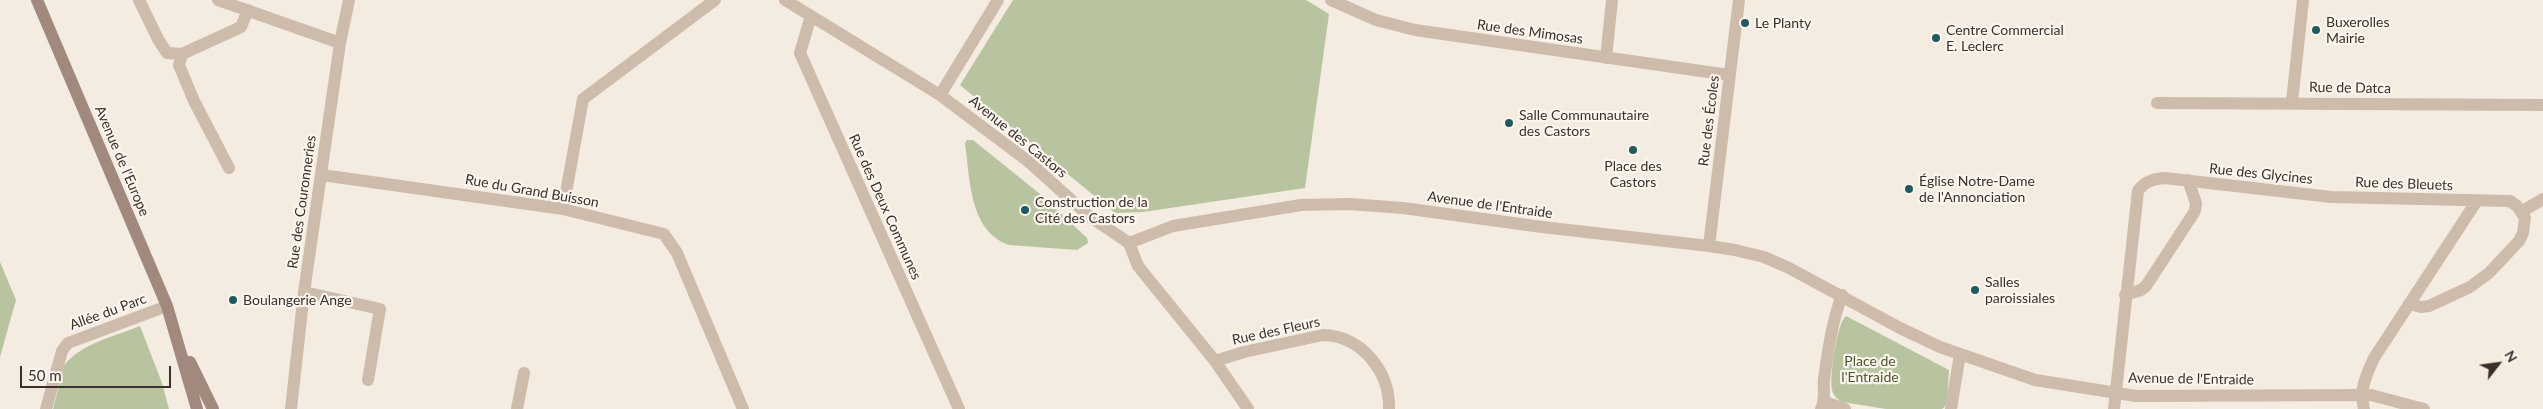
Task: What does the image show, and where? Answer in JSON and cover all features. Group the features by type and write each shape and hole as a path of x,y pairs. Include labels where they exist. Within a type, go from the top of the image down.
{"main road":[{"name":"Avenue de l'Europe","path":"37,0 167,306 177,335 196,409"},
{"name":"Avenue de l'Europe","path":"177,335 213,409"}],"street":[{"path":"139,0 167,53 182,54 241,27 248,10"},
{"path":"218,0 340,43"},
{"name":"Rue des Couronneries","path":"291,409 304,292 340,43 349,0"},
{"path":"562,209 583,98 715,0"},
{"name":"Avenue des Castors","path":"785,0 940,94 1028,162 1089,216 1129,242"},
{"path":"940,94 998,0"},
{"name":"Rue des Mimosas","path":"1331,0 1376,20 1415,30 1729,75"},
{"path":"1606,58 1612,0"},
{"name":"Rue des Écoles","path":"1709,246 1739,0"},
{"path":"2292,102 2304,0"},
{"name":"Rue des Deux Communes","path":"811,16 800,53 958,409"},
{"path":"182,54 179,65 194,101 229,168"},
{"name":"Rue de Datca","path":"2157,103 2292,102 2543,105"},
{"name":"Rue du Grand Buisson","path":"322,175 562,209 664,234 677,253 743,409"},
{"name":"Rue des Glycines","path":"2114,409 2114,392 2138,191 2142,186 2156,179 2188,180 2331,197"},
{"name":"Rue des Glycines","path":"2126,294 2141,290 2146,286 2191,219 2196,203 2188,180"},
{"name":"Rue des Bleuets","path":"2331,197 2476,202 2510,201 2521,212"},
{"path":"2409,304 2421,308 2429,306 2470,287 2489,273 2520,241 2525,224 2521,212 2543,199"},
{"path":"2364,409 2360,395 2365,377 2374,358 2476,202"},
{"name":"Avenue de l'Entraide","path":"1129,242 1159,230 1183,225 1301,205 1349,204 1403,208 1542,227 1709,246 1764,257 1842,295 1900,328 1960,354 2034,380 2136,396 2360,395 2404,402 2424,409"},
{"path":"1129,242 1138,266 1215,361 1247,409"},
{"path":"304,292 380,309 368,380"},
{"path":"1842,295 1835,314 1828,349 1823,386 1823,405 1845,409"},
{"name":"Allée du Parc","path":"46,409 62,351 68,343 167,306"},
{"name":"Rue des Fleurs","path":"1215,361 1244,352 1323,335 1346,339 1374,362 1384,376 1389,390 1389,409"},
{"path":"1951,409 1960,354"},
{"path":"517,409 524,373"}],"green space":[{"path":"1013,0 1306,0 1329,14 1305,188 1143,212 1115,213 960,85"},
{"path":"967,140 973,140 1040,194 1087,238 1088,243 1077,250 1009,245 996,238 986,228 974,202 965,143"},
{"path":"0,262 16,300 0,357"},
{"name":"Place de l'Entraide","path":"1846,316 1949,370 1947,404 1942,409 1886,409 1842,402 1837,398 1833,394 1831,384 1833,363 1840,328"},
{"path":"140,326 162,383 169,409 53,409 64,366 71,358 88,346"}],"place":[{"name":"Le Planty","path":"1745,23"},
{"name":"Buxerolles Mairie","path":"2316,30"},
{"name":"Centre Commercial E. Leclerc","path":"1936,38"},
{"name":"Salle Communautaire des Castors","path":"1509,123"},
{"name":"Place des Castors","path":"1633,150"},
{"name":"Église Notre-Dame de l'Annonciation","path":"1909,189"},
{"name":"Construction de la Cité des Castors","path":"1025,210"},
{"name":"Salles paroissiales","path":"1975,290"},
{"name":"Boulangerie Ange","path":"233,300"}]}
